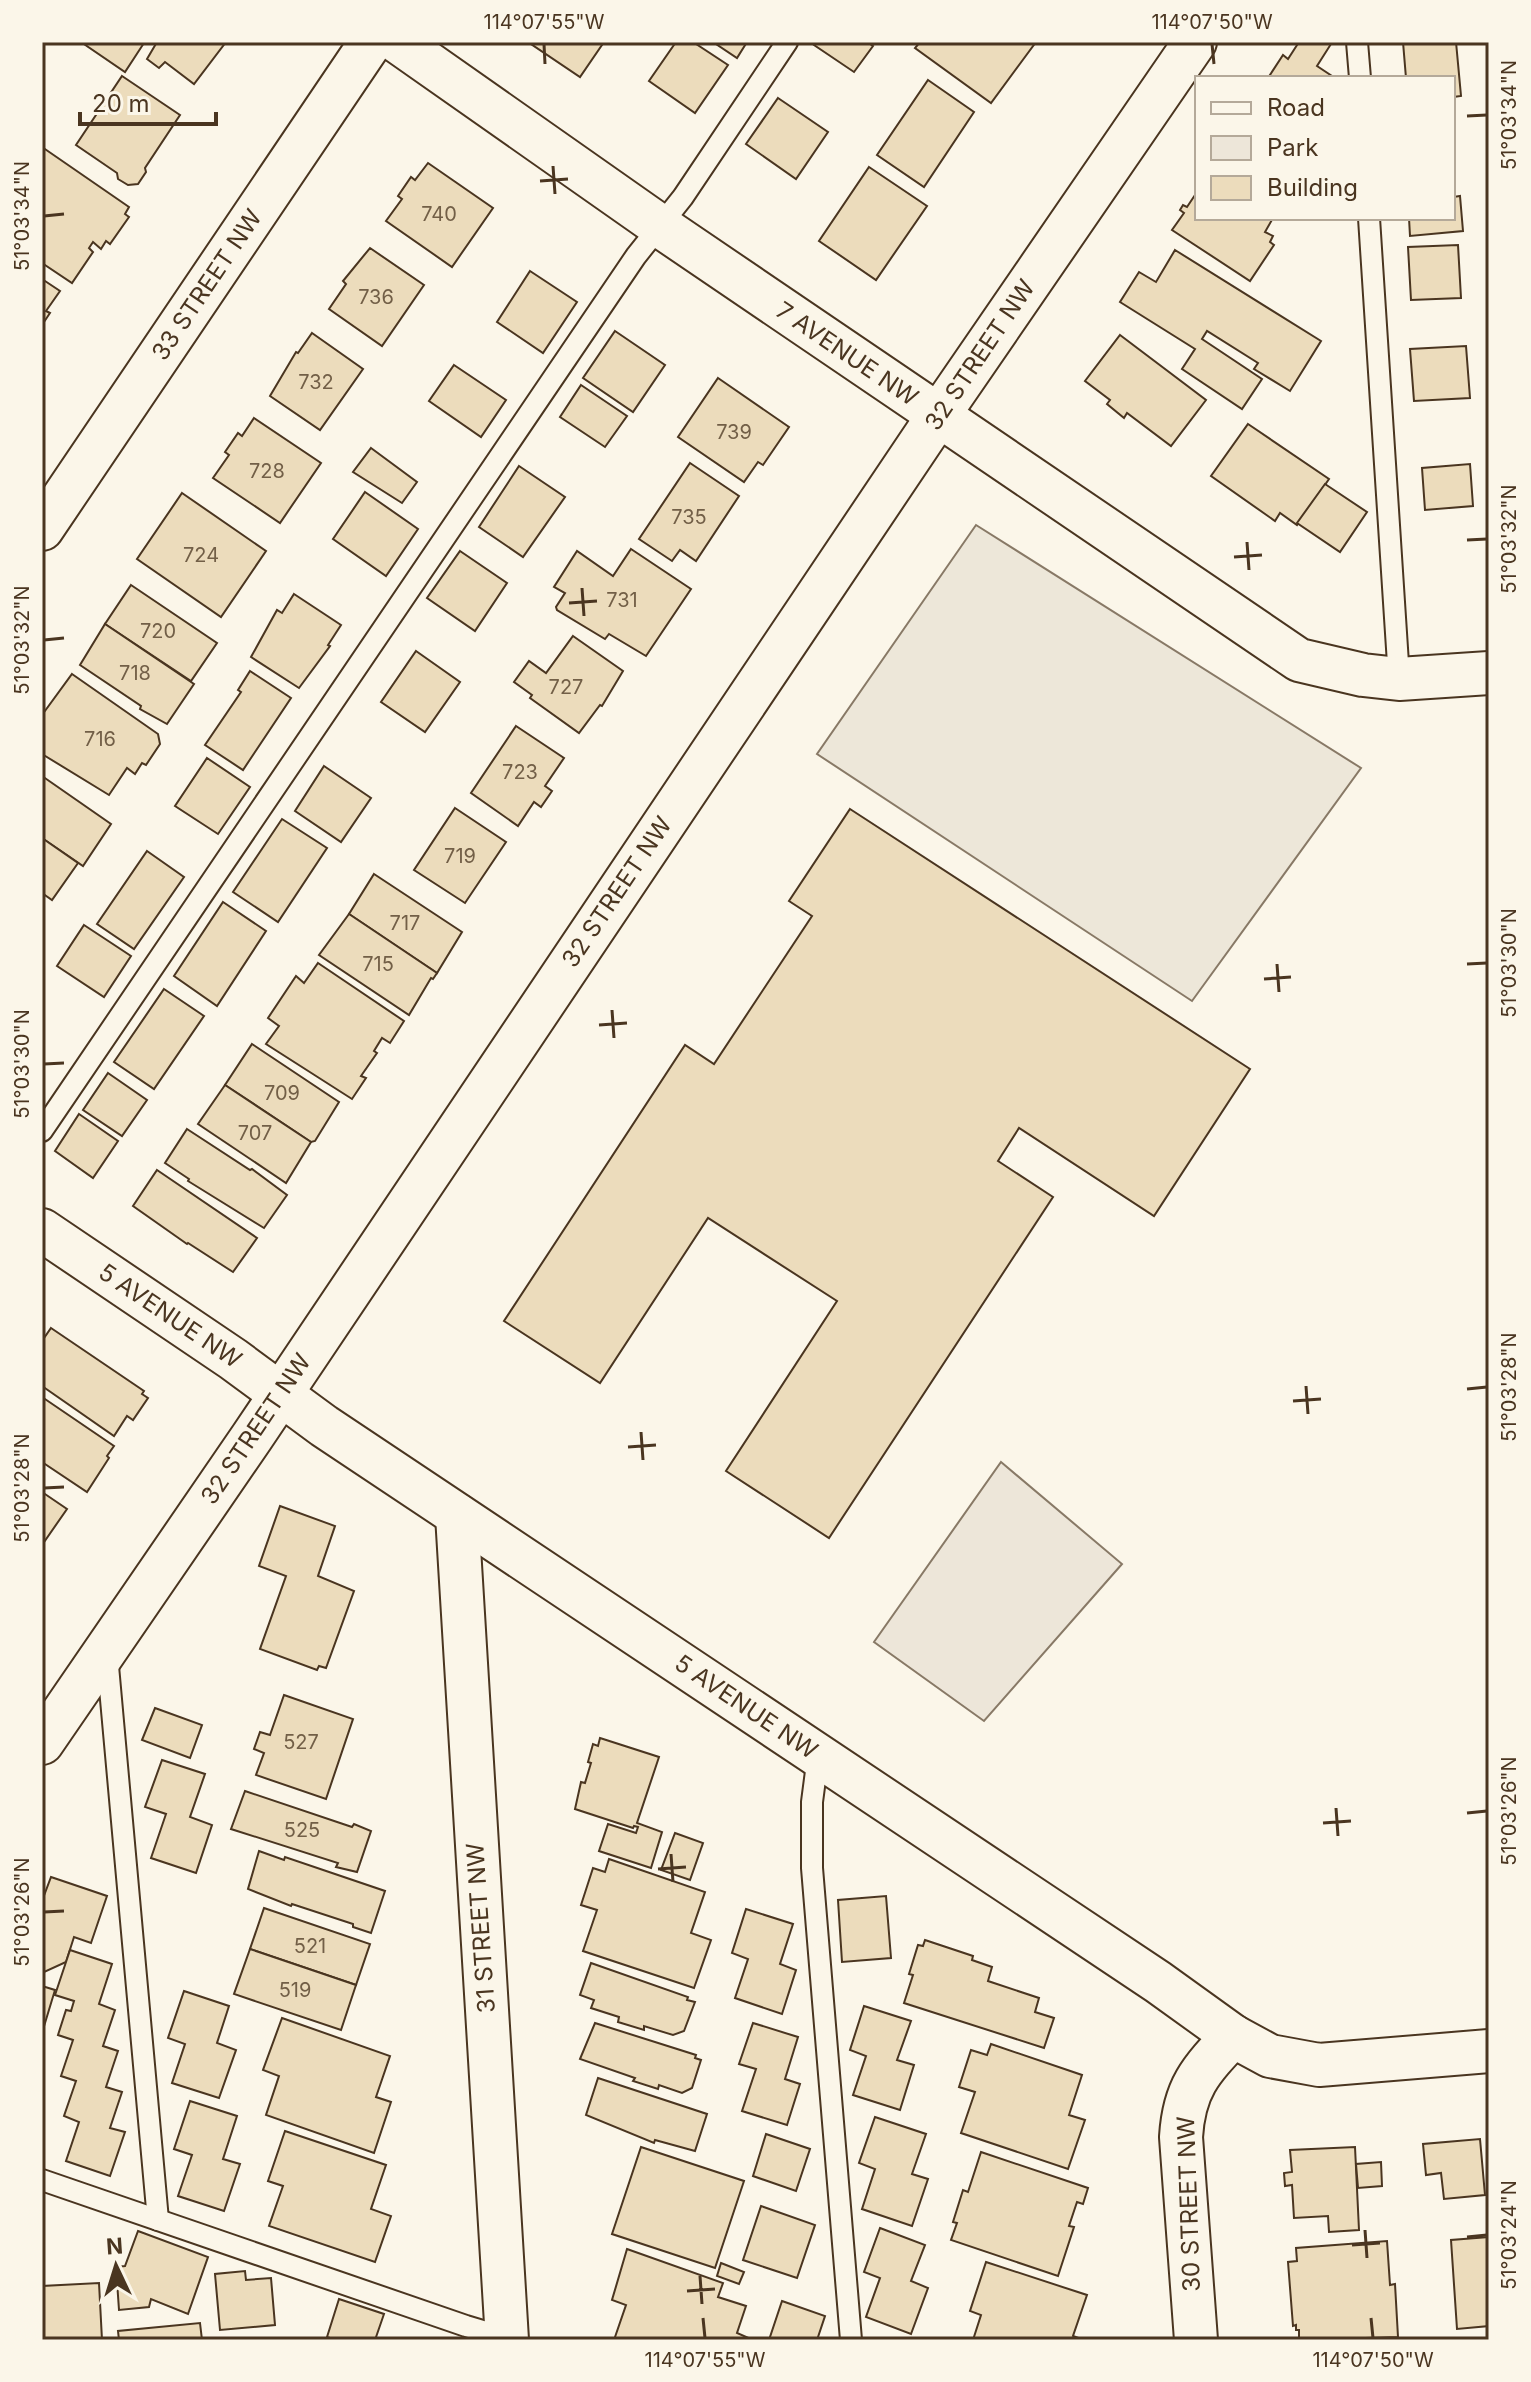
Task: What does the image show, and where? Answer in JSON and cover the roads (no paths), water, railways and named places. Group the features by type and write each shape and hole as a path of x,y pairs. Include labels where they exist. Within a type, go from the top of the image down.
{"street":[{"name":"33 STREET NW","path":"42,529 371,42"},
{"name":"7 AVENUE NW","path":"398,42 660,226 1299,660 1363,675 1399,679 1489,673"},
{"name":"32 STREET NW","path":"42,1743 938,416 1195,42"},
{"name":"5 AVENUE NW","path":"42,1230 281,1393 324,1426 1158,1982 1233,2036 1270,2056 1319,2065 1489,2051"},
{"name":"31 STREET NW","path":"457,1515 509,2339"},
{"name":"30 STREET NW","path":"1196,2340 1181,2137 1183,2109 1202,2069 1233,2036"}],"lane":[{"path":"42,1131 636,256 683,197 787,42"},
{"path":"1357,42 1360,76"},
{"path":"1369,220 1399,679"},
{"path":"107,1650 158,2220"},
{"path":"818,1756 812,1802 812,1868 851,2340"},
{"path":"42,2180 509,2339"}]}
